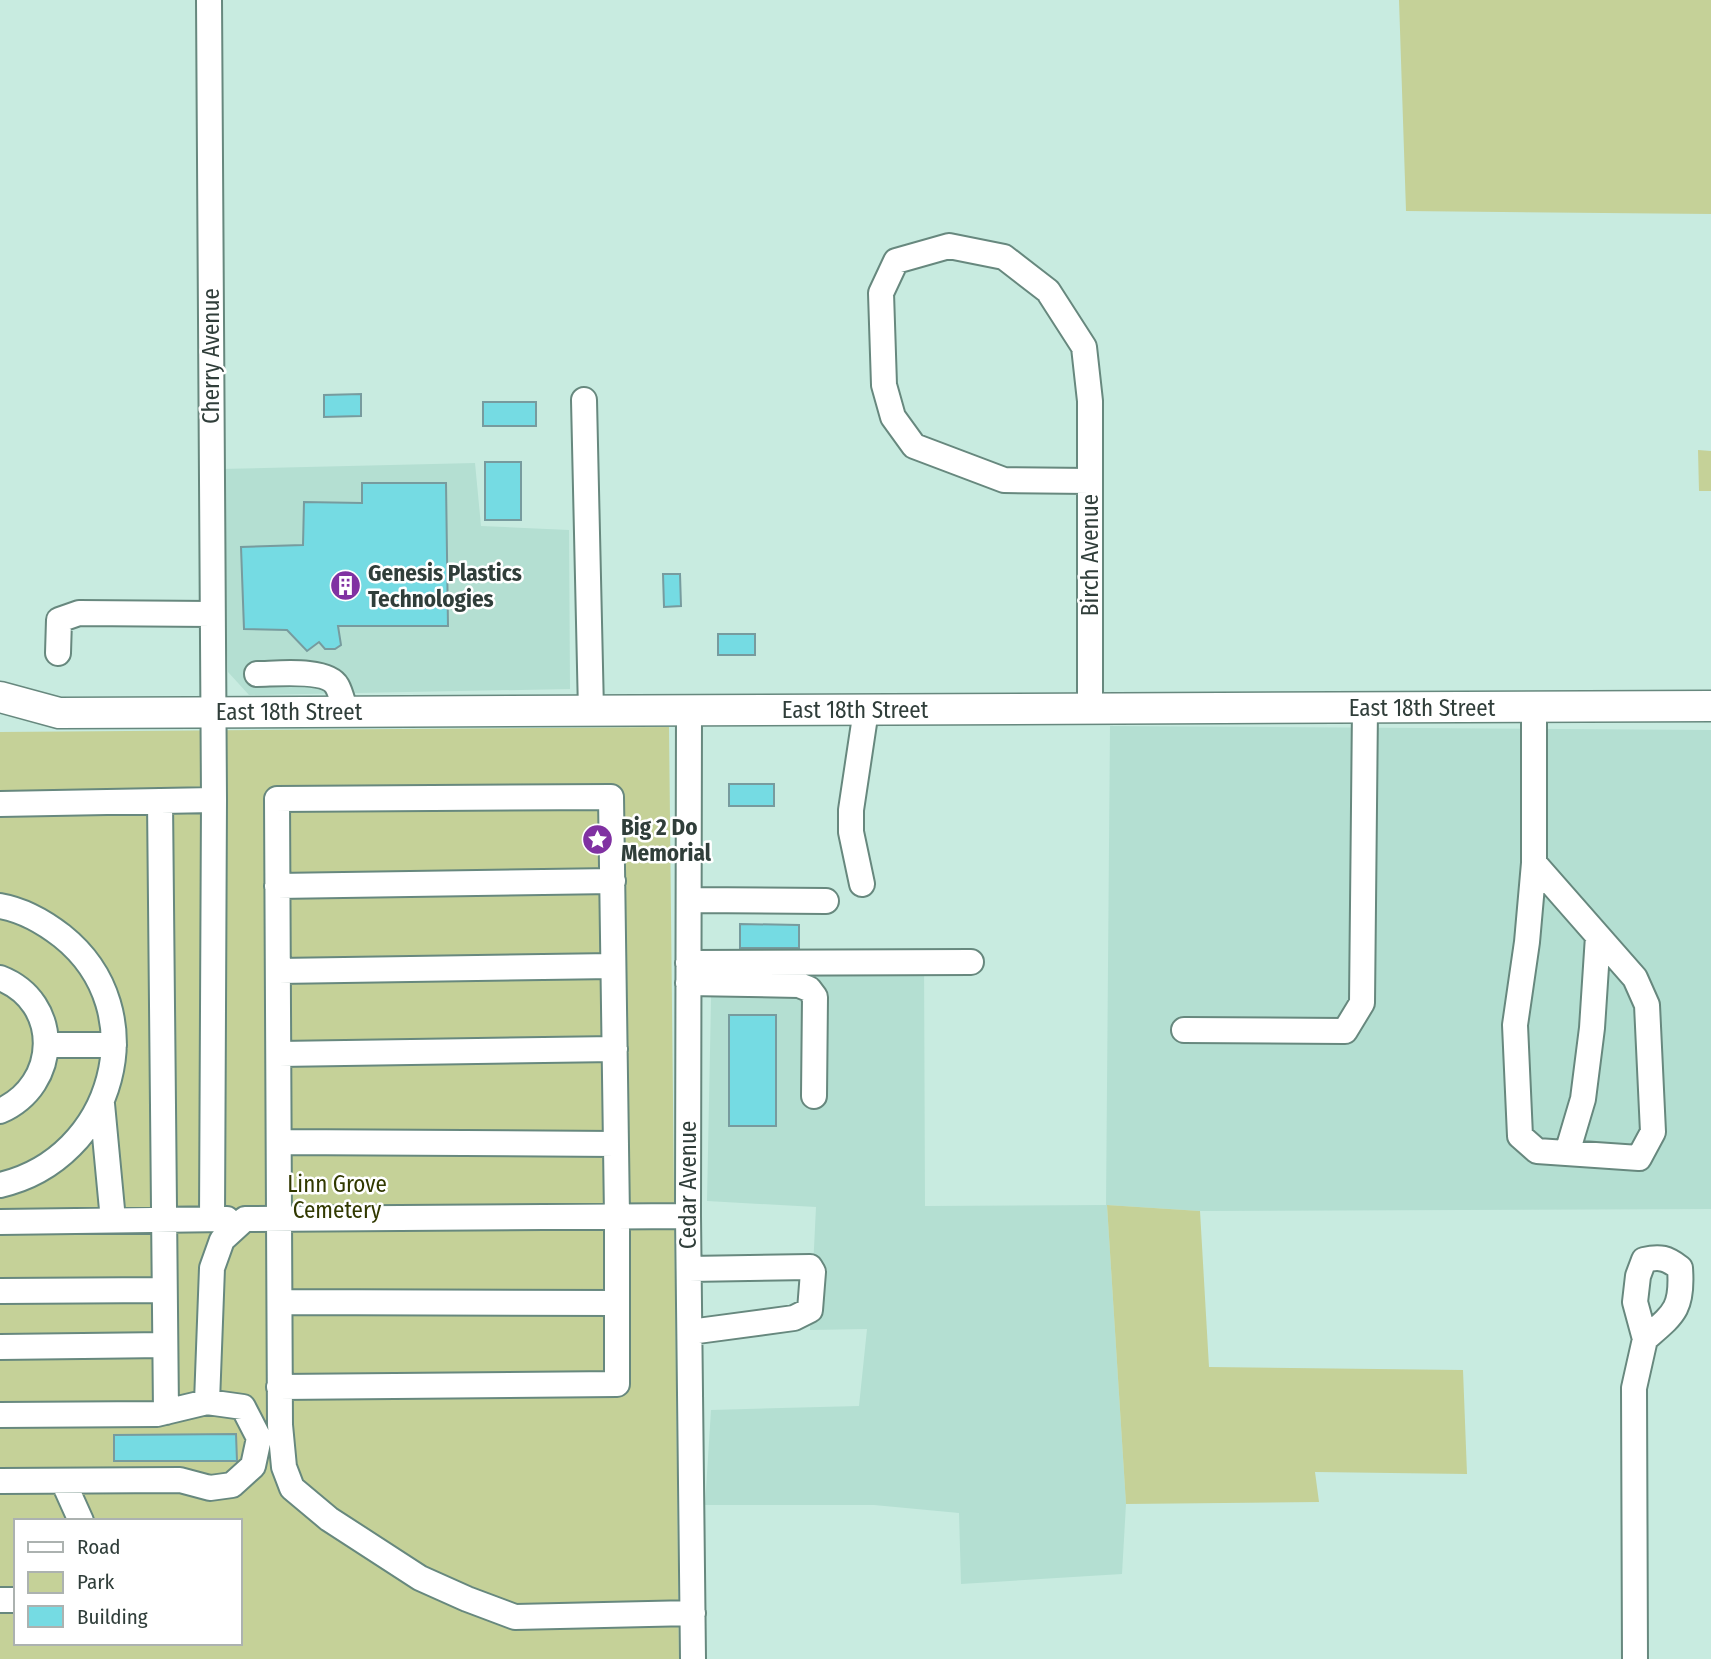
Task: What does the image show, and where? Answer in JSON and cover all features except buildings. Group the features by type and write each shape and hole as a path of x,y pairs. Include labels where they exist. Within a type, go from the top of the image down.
{"main road":[{"path":"0,697 59,713"},
{"name":"East 18th Street","path":"59,713 1711,706"}],"street":[{"name":"Cherry Avenue","path":"209,0 214,800 212,1219"},
{"name":"Birch Avenue","path":"1090,481 1004,480 914,446 893,417 884,385 881,293 896,261 949,246 1004,257 1048,291 1084,348 1090,401 1090,481 1090,709"},
{"path":"584,400 591,711"},
{"path":"58,653 59,620 79,613 212,614"},
{"path":"257,674 309,674 327,677 336,684 346,712"},
{"path":"1534,707 1534,863 1527,942 1515,1025 1520,1136 1536,1151 1639,1158 1653,1132 1647,1005 1635,978 1534,863"},
{"path":"1184,1030 1345,1031 1362,1003 1365,708"},
{"path":"862,884 851,832 851,810 866,710"},
{"name":"Cedar Avenue","path":"689,711 688,1216 693,1659"},
{"name":"East 18th Street","path":"0,714 59,713"},
{"path":"0,1481 180,1480 210,1488 232,1485 253,1466 270,1438 279,1387 280,1302 277,799 611,797 617,1384 279,1387"},
{"path":"0,804 214,800"},
{"path":"160,801 166,1412"},
{"path":"277,886 613,881"},
{"path":"690,900 826,901"},
{"path":"0,906 45,923 74,946 96,975 109,1009 114,1045 111,1075 102,1104 87,1130 67,1152 43,1169 0,1185"},
{"path":"1567,1153 1583,1098 1592,1028 1598,936"},
{"path":"688,973 971,962"},
{"path":"278,971 613,966"},
{"path":"688,973 799,985 809,989 815,997 814,1096"},
{"path":"0,978 21,990 35,1005 44,1024 47,1045 37,1080 26,1095 0,1111"},
{"path":"47,1045 114,1045"},
{"path":"279,1054 615,1049"},
{"path":"102,1104 113,1220"},
{"path":"280,1142 616,1144"},
{"path":"0,1222 688,1216"},
{"path":"207,1402 212,1268 222,1240 245,1219"},
{"path":"689,1269 810,1267 813,1272 810,1310 794,1318 690,1332"},
{"path":"0,1291 164,1290"},
{"path":"280,1302 617,1304"},
{"path":"1635,1659 1634,1388 1645,1339"},
{"path":"0,1347 165,1345"},
{"path":"0,1415 157,1414 207,1402 243,1407 270,1438 292,1488 309,1504 421,1578 515,1617 693,1613"},
{"path":"63,1481 81,1519"}],"shaded area":[{"path":"475,463 481,526 569,530 570,689 249,695 228,672 219,469"},
{"path":"1110,726 1711,730 1711,1209 1200,1211 1107,1205 1126,1504 1122,1574 961,1584 959,1513 874,1505 705,1505 711,1410 859,1406 867,1329 810,1330 816,1207 707,1201 712,951 924,953 925,1206 1106,1205"}],"green space":[{"path":"1399,0 1711,0 1711,214 1406,211"},
{"path":"1698,450 1711,451 1711,491 1699,491"},
{"name":"Linn Grove Cemetery","path":"669,727 679,1659 0,1659 0,732"},
{"path":"1107,1205 1200,1211 1209,1367 1463,1370 1467,1474 1315,1472 1319,1502 1126,1504"}],"place":[{"name":"Genesis Plastics Technologies","path":"345,586"},
{"name":"Big 2 Do Memorial","path":"598,840"}]}
